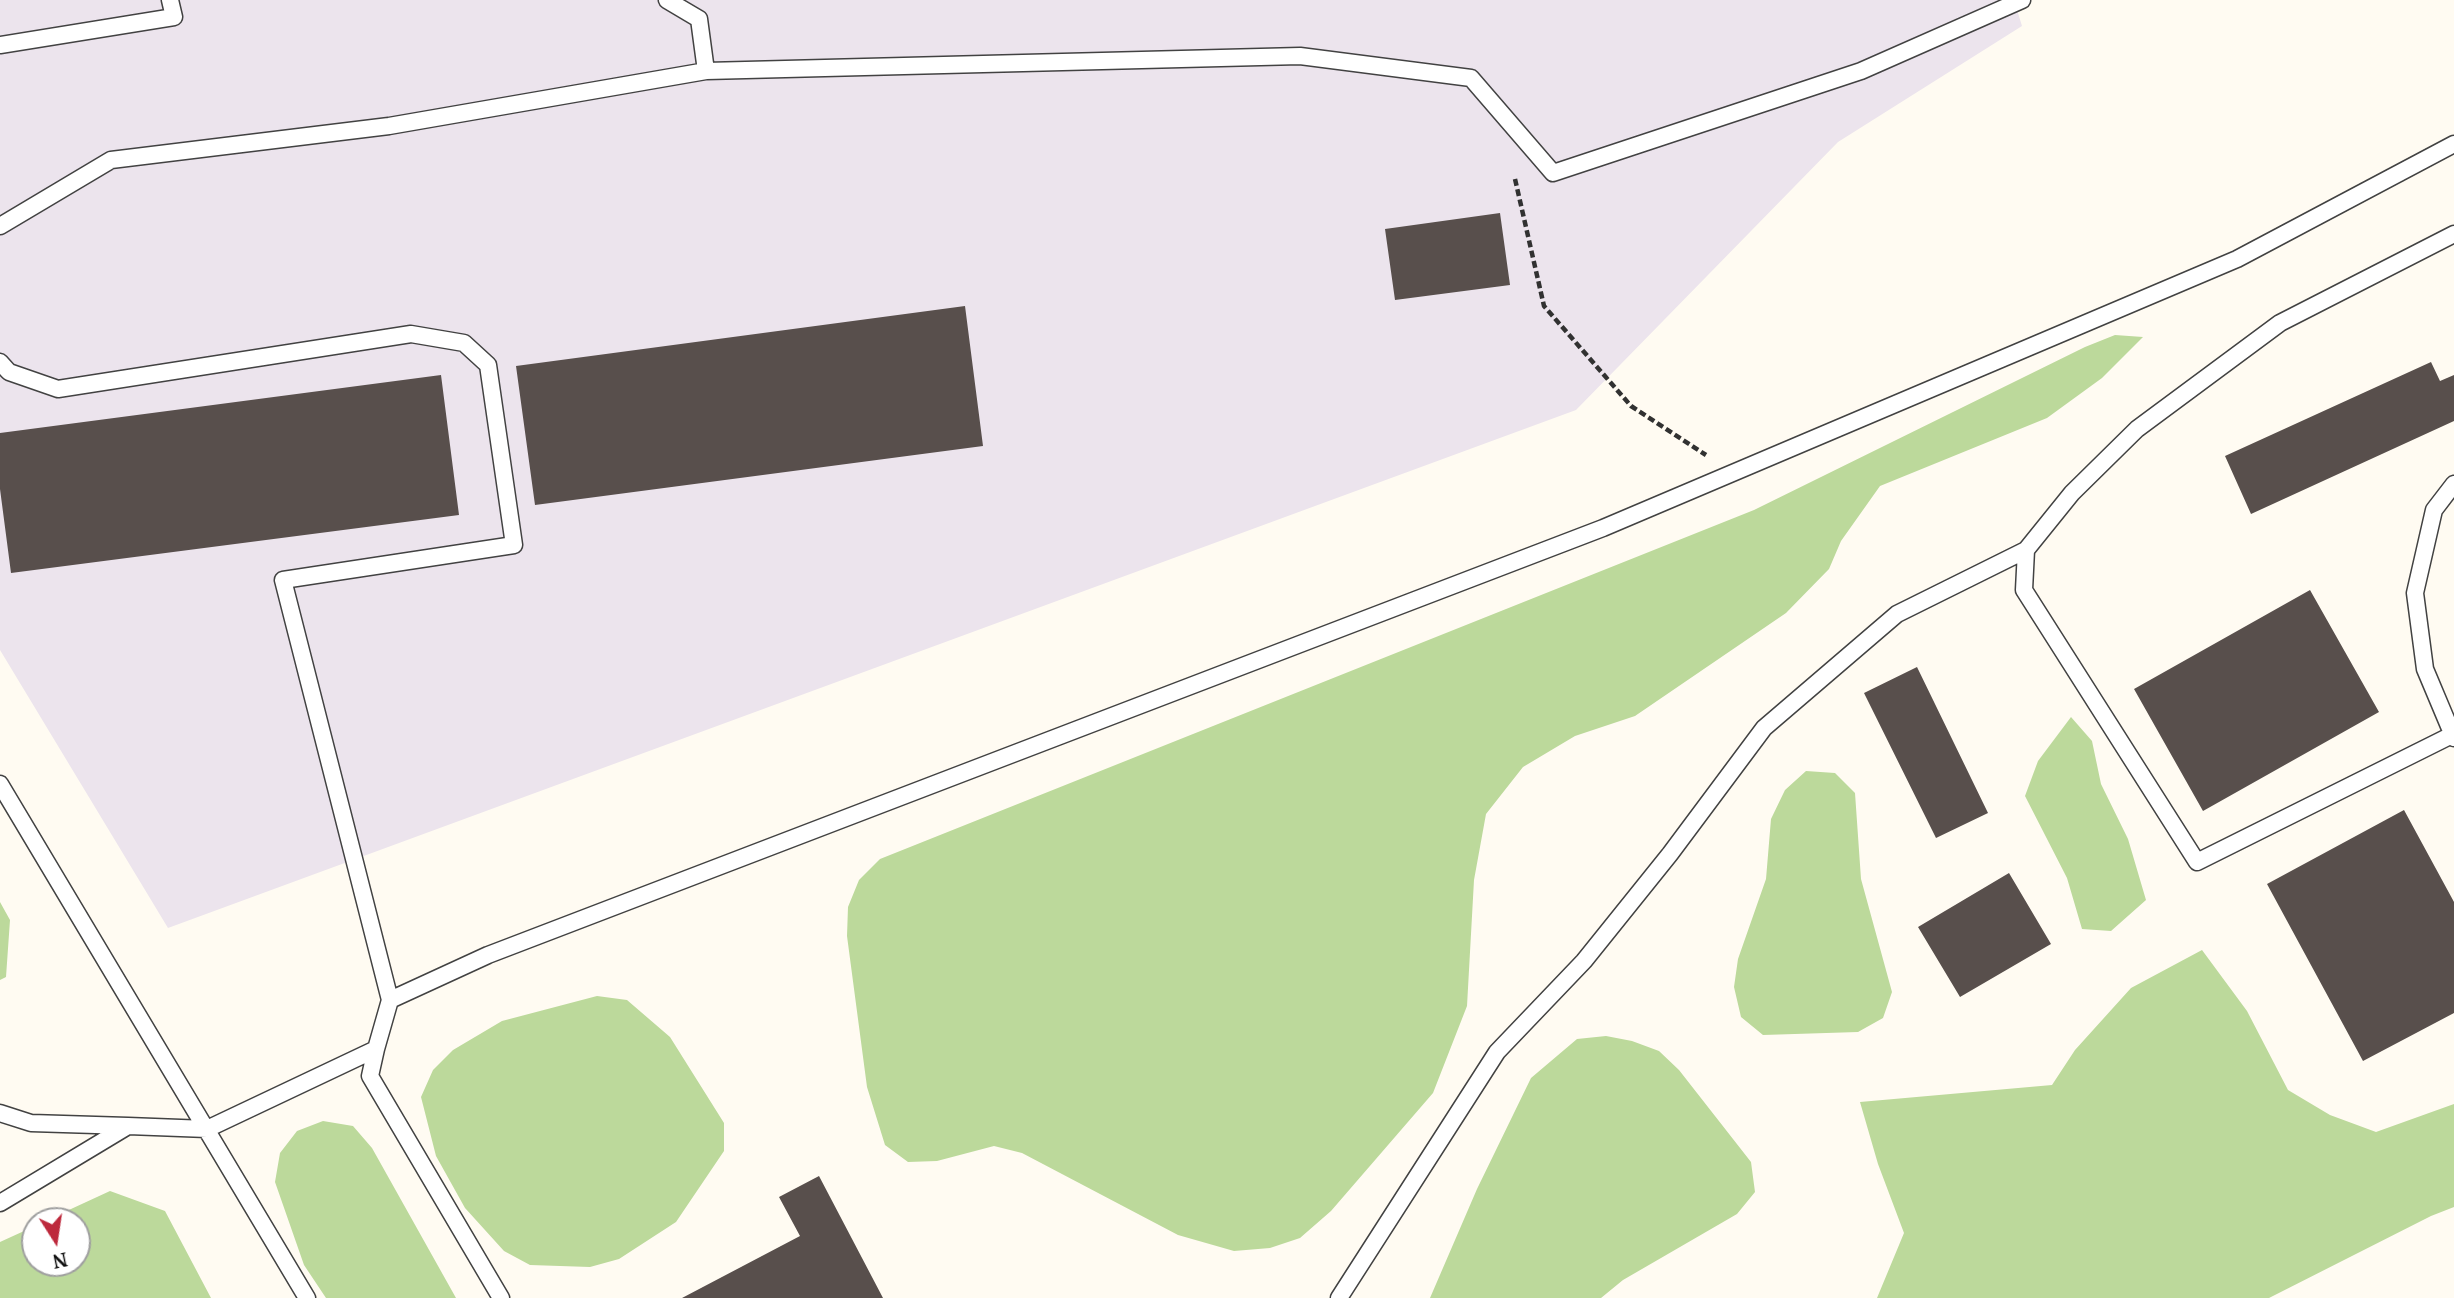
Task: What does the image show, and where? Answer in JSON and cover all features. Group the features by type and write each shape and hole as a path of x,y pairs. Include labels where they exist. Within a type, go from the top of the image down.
{"lane":[{"path":"0,45 174,18 170,0"},
{"path":"667,0 699,19 706,71"},
{"path":"0,226 111,160 389,126 706,71 1300,56 1471,78 1553,173 1861,71 2022,0"},
{"path":"390,1000 488,955 1590,533 2238,259 2454,144"},
{"path":"1339,1298 1497,1052 1584,961 1670,854 1763,728 1897,614 2026,550 2072,493 2137,429 2280,323 2454,234"},
{"path":"0,362 9,372 58,389 411,334 464,343 488,365 514,545 283,580 390,1000 370,1076 501,1298"},
{"path":"2026,550 2024,590 2197,862 2453,736 2426,669 2414,593 2434,510 2454,484"},
{"path":"0,784 307,1298"},
{"path":"0,1113 31,1123 207,1129 376,1049"},
{"path":"0,1203 128,1126"}],"path":[{"path":"1515,179 1545,306 1631,406 1733,473"}],"shaded area":[{"path":"0,0 2014,0 2022,26 1838,142 1576,410 168,928 0,650"}],"green space":[{"path":"2115,335 2143,337 2102,378 2047,418 1880,486 1841,541 1829,569 1786,613 1635,716 1575,736 1523,767 1486,814 1474,880 1467,1006 1433,1093 1331,1211 1300,1238 1270,1248 1234,1251 1178,1235 1022,1153 994,1146 937,1161 908,1162 885,1145 867,1087 847,936 848,907 859,880 880,859 1754,510 2085,347"},
{"path":"2071,717 2092,741 2101,784 2128,839 2146,900 2111,931 2082,929 2067,878 2025,796 2038,761"},
{"path":"1806,771 1835,773 1855,793 1861,879 1892,992 1883,1018 1858,1032 1763,1035 1741,1017 1734,987 1738,959 1766,879 1771,819 1785,790"},
{"path":"0,902 10,920 6,977 0,980"},
{"path":"2202,950 2247,1011 2288,1090 2330,1115 2376,1132 2454,1104 2454,1207 2269,1298 1877,1298 1904,1233 1878,1164 1860,1102 2052,1085 2075,1050 2131,988"},
{"path":"597,996 627,1000 670,1037 724,1123 724,1151 676,1222 619,1259 590,1267 530,1265 504,1251 465,1208 436,1156 421,1097 433,1070 453,1050 502,1021"},
{"path":"1606,1036 1632,1041 1659,1051 1679,1070 1751,1162 1755,1192 1737,1214 1623,1280 1601,1298 1430,1298 1477,1189 1531,1078 1577,1039"},
{"path":"323,1121 353,1126 372,1148 456,1298 326,1298 304,1265 275,1182 280,1153 297,1131"},
{"path":"110,1191 165,1211 211,1298 0,1298 0,1242 21,1232 21,1277 91,1277 91,1207 75,1207"}],"building":[{"path":"1500,213 1510,285 1395,300 1385,229"},
{"path":"965,306 983,446 535,505 516,366"},
{"path":"2431,362 2440,381 2454,375 2454,421 2251,514 2225,456"},
{"path":"441,375 459,515 11,573 0,489 0,433"},
{"path":"2310,590 2379,712 2203,811 2134,689"},
{"path":"1917,667 1988,813 1936,838 1864,693"},
{"path":"2404,810 2454,902 2454,1013 2363,1061 2267,884"},
{"path":"2009,873 2051,944 1960,997 1918,927"},
{"path":"819,1176 883,1298 682,1298 800,1236 779,1197"}]}
